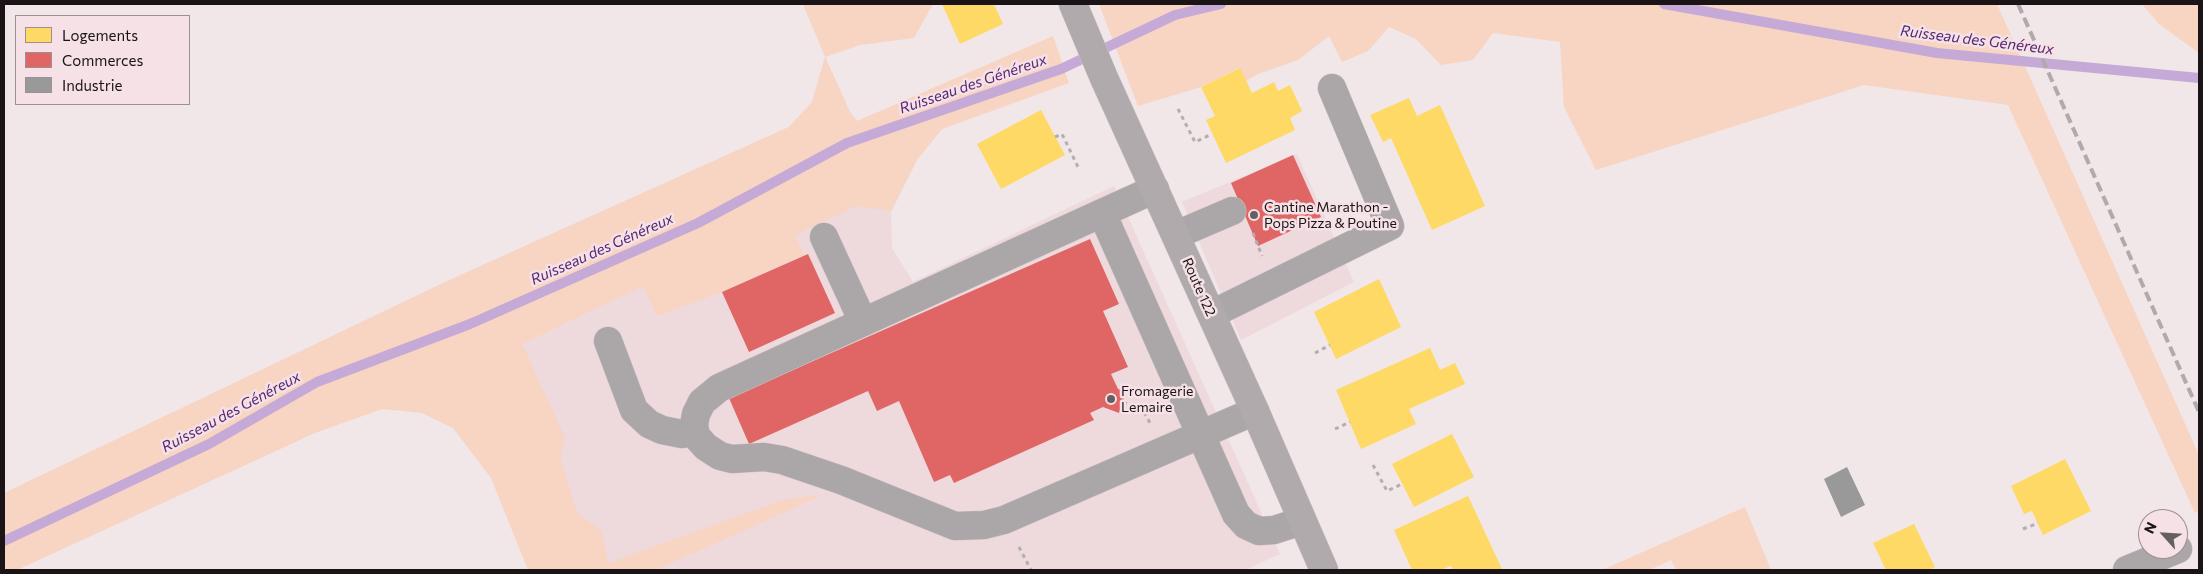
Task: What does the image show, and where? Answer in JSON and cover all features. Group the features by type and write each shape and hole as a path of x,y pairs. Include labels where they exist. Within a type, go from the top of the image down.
{"main road":[{"name":"Route 122","path":"1073,4 1104,78 1212,314 1324,570"}],"street":[{"path":"1212,314 1390,226 1332,88"},
{"path":"1155,189 719,388 702,402 696,414 696,436 706,447 720,456 732,459 764,457 782,460 841,480 955,526 984,525 1004,520 1255,411"},
{"path":"1176,235 1232,211"},
{"path":"1102,213 1236,514 1246,525 1259,531 1274,530 1302,521"},
{"path":"824,237 863,322"},
{"path":"608,341 634,410 645,420 662,430 682,434 695,430"},
{"path":"2127,570 2154,559"}],"path":[{"path":"1178,109 1195,142 1212,134"},
{"path":"1055,137 1062,134 1079,169"},
{"path":"1232,211 1246,218 1260,254 1276,283"},
{"path":"1314,353 1330,345"},
{"path":"1335,429 1350,422"},
{"path":"1374,465 1387,491 1402,484"},
{"path":"2023,529 2038,523"}],"shaded area":[{"path":"803,4 933,4 914,38 860,45 825,57"},
{"path":"1099,4 1997,4 2199,455 2199,511 2195,513 2008,105 1864,85 1596,170 1564,107 1560,42 1493,33 1473,60 1441,65 1416,39 1389,27 1368,51 1342,62 1329,36 1298,60 1258,74 1246,81 1239,68 1201,87 1138,106"},
{"path":"2142,4 2199,4 2199,53 2159,24"},
{"path":"1053,36 1069,83 942,129 917,160 891,211 857,206 811,227 795,236 804,255 722,292 657,316 643,286 522,344 565,438 560,458 577,513 602,531 608,563 786,499 823,495 656,570 528,570 491,478 453,428 422,413 382,409 315,433 17,570 4,570 4,493 445,282 789,127 812,102 825,57 850,112 857,121"},
{"path":"825,57 850,112 872,142 917,160 891,212 892,248 913,282 1114,186 1280,554 1245,570 587,570 463,274 789,127 812,102"},
{"path":"1297,154 1354,282 1241,340 1182,202"},
{"path":"1745,507 1771,570 1676,570 1671,560 1649,570 1602,570"}],"building: Logements":[{"path":"942,4 994,4 1003,24 960,44"},
{"path":"1240,68 1252,93 1274,82 1278,91 1290,85 1302,111 1290,118 1295,130 1226,163 1206,120 1215,116 1201,87"},
{"path":"1409,98 1417,116 1440,105 1485,206 1432,230 1391,138 1383,142 1370,115"},
{"path":"1041,110 1065,155 1001,189 977,144"},
{"path":"1379,279 1401,327 1336,359 1314,312"},
{"path":"1430,348 1440,370 1455,363 1465,384 1409,409 1416,424 1361,449 1336,390"},
{"path":"1452,434 1474,477 1414,507 1392,464"},
{"path":"2065,459 2091,511 2043,535 2032,511 2024,514 2011,486"},
{"path":"1468,496 1502,569 1453,570 1451,566 1440,570 1412,570 1394,530"},
{"path":"1914,524 1935,567 1929,570 1886,570 1873,543"}],"building: Commerces":[{"path":"1293,155 1321,217 1258,246 1231,183"},
{"path":"1090,239 1119,304 1103,311 1128,367 1111,374 1118,389 1126,392 1119,413 1103,407 1090,413 1094,420 954,483 950,475 934,482 899,401 877,411 868,391 749,444 729,398"},
{"path":"808,254 835,313 749,352 722,292"}],"building: Industrie":[{"path":"1847,467 1865,505 1841,517 1824,479"}],"waterway":[{"name":"Ruisseau des Généreux","path":"4,541 209,444 317,382 470,324 698,223 847,143 1061,69 1175,15 1221,4"},
{"name":"Ruisseau des Généreux","path":"1664,4 1937,53 2199,78"}],"railway":[{"path":"2018,4 2199,412"}],"place":[{"name":"Cantine Marathon - Pops Pizza & Poutine","path":"1254,215"},
{"name":"Fromagerie Lemaire","path":"1111,399"}]}
